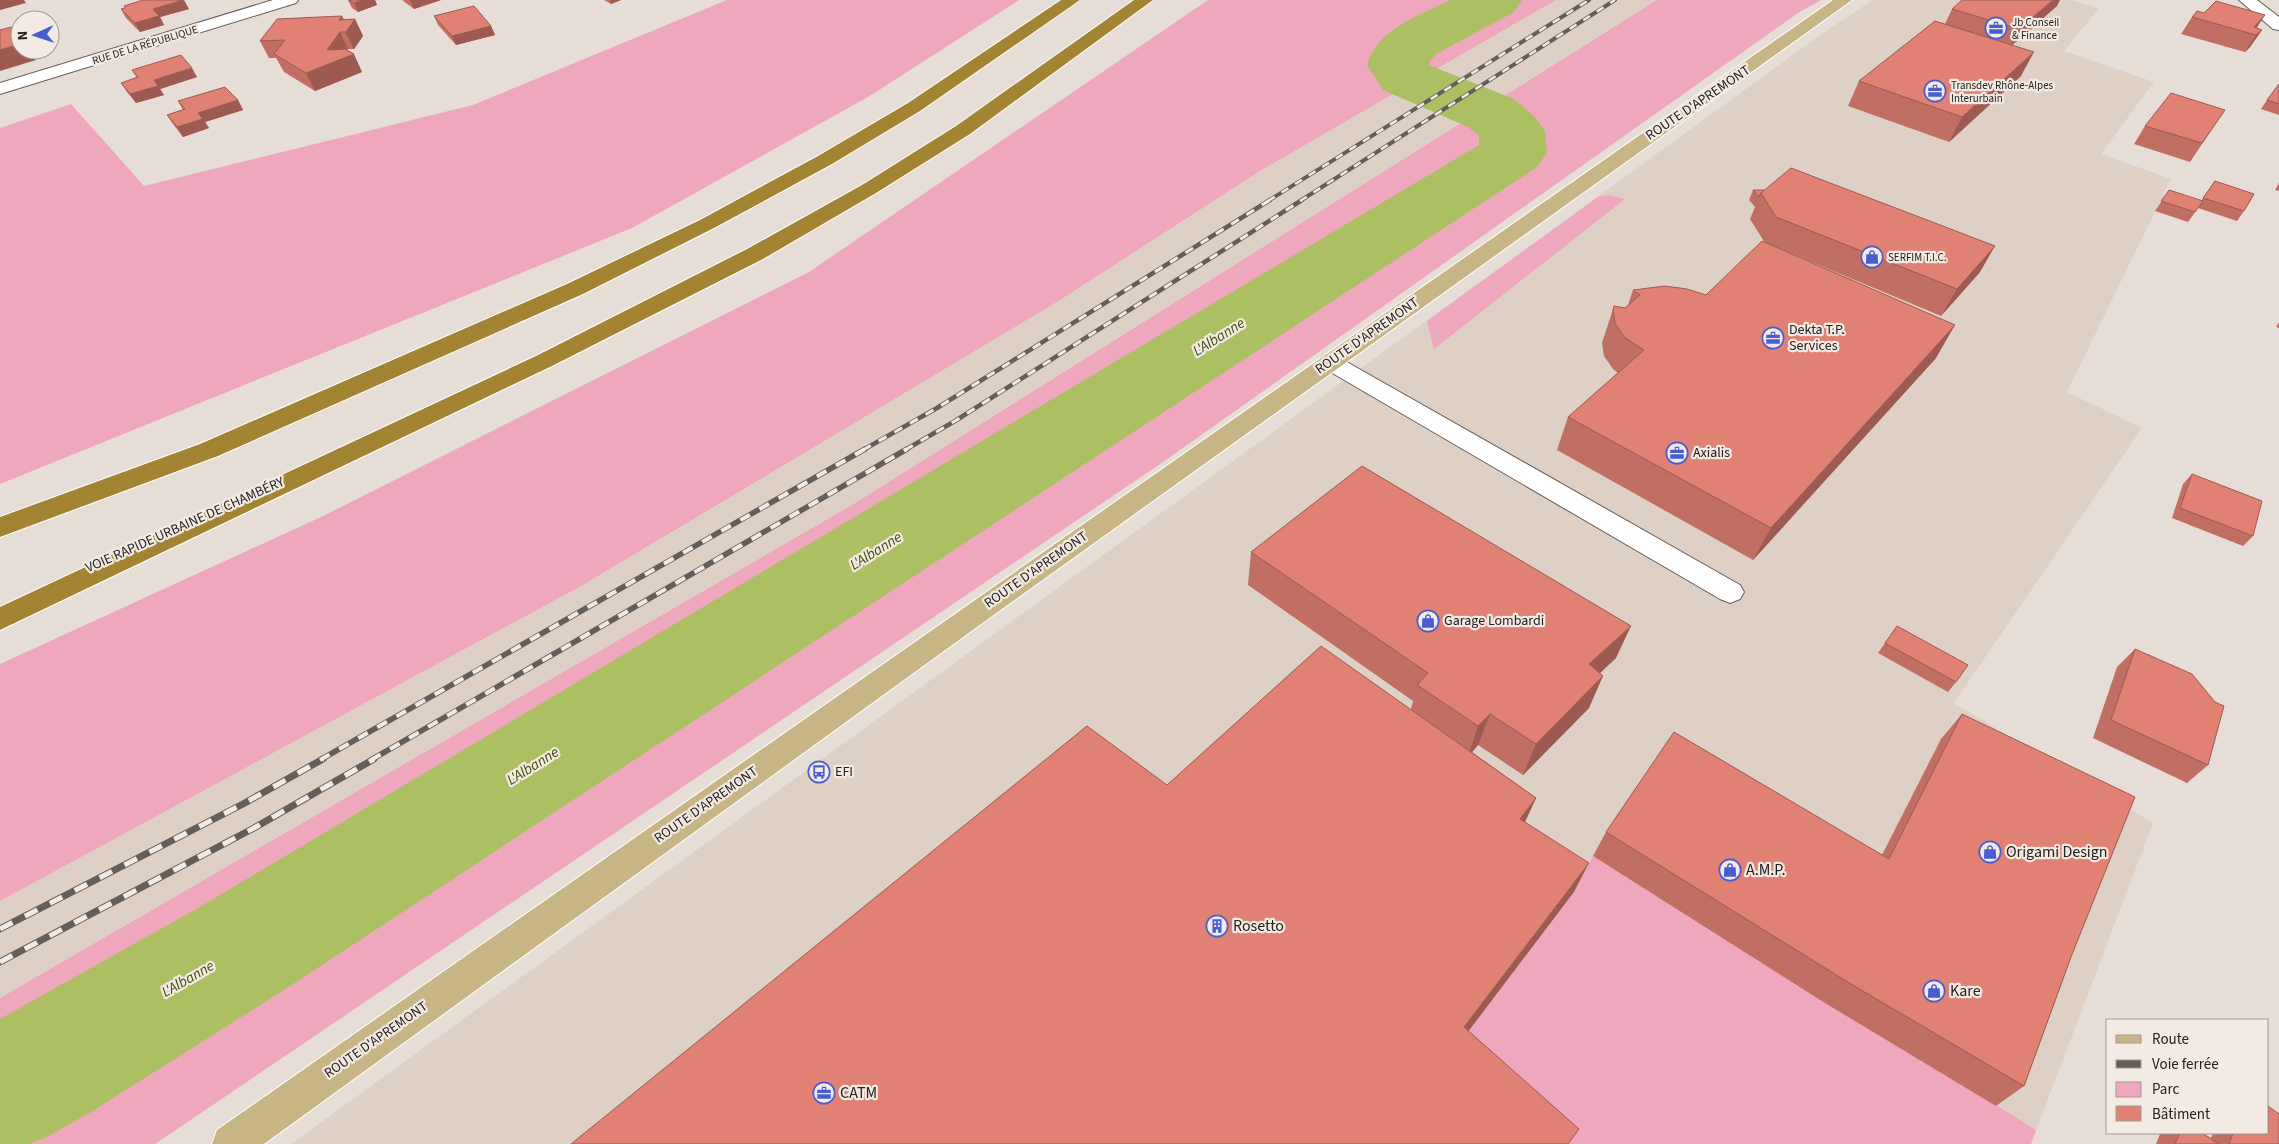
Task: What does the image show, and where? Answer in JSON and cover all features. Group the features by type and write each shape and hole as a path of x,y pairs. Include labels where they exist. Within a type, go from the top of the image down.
{"highway":[{"path":"0,538 209,450 575,289 707,224 825,160 914,107 1072,0"},
{"path":"0,619 370,442 544,362 771,245 869,189 962,130 1145,0"},
{"name":"VOIE RAPIDE URBAINE DE CHAMBÉRY","path":"0,608 370,442"},
{"path":"0,527 209,450"}],"main road":[{"name":"ROUTE D'APREMONT","path":"231,1144 1330,362 1844,0"}],"street":[{"name":"RUE DE LA RÉPUBLIQUE","path":"0,90 290,0"},
{"path":"2247,0 2279,25"},
{"path":"1330,362 1730,592"}],"shaded area":[{"path":"1556,0 1657,0 852,505 0,998 0,901 583,585 1057,302 1260,171"},
{"path":"1873,0 2071,0 2099,8 2064,51 2154,82 2101,154 2171,179 2067,392 2142,428 1954,703 2153,823 2031,1144 291,1144 1830,28"}],"green space":[{"path":"727,0 1019,0 868,97 632,228 0,484 0,128 71,104 144,186 473,105"},
{"path":"1208,0 1556,0 1260,171 1057,302 583,585 0,901 0,664 321,517 809,272"},
{"path":"1657,0 1821,0 1798,13 1163,462 155,1144 0,1144 0,998 852,505"},
{"path":"1609,195 1625,199 1434,349 1427,321 1598,197"},
{"path":"1593,856 2036,1130 2031,1144 1553,1144 1452,1053 1574,892"}],"building":[{"path":"143,0 183,0 153,9 159,16 135,23 121,9 125,8 124,6"},
{"path":"349,0 363,0 354,3"},
{"path":"1962,0 2053,0 2019,29 1952,9"},
{"path":"2216,1 2265,15 2254,27 2262,30 2256,35 2192,17 2197,11 2204,13"},
{"path":"474,6 491,26 452,36 434,16"},
{"path":"342,16 339,20 355,19 346,32 340,32 327,50 345,49 354,54 306,73 274,54 285,40 260,41 277,19"},
{"path":"1935,21 2034,52 1962,117 1859,81"},
{"path":"10,27 10,47 0,50 0,30"},
{"path":"181,55 192,68 154,80 158,86 130,94 121,83 138,77 132,70"},
{"path":"2279,84 2279,104 2267,100"},
{"path":"225,87 238,100 198,113 203,119 177,127 167,115 185,109 178,101"},
{"path":"2171,93 2225,110 2202,143 2145,126"},
{"path":"1791,168 1995,246 1957,289 1776,217 1761,193"},
{"path":"2215,181 2254,194 2244,211 2203,198"},
{"path":"1753,190 1764,190 1759,197"},
{"path":"2169,190 2203,201 2195,212 2161,201"},
{"path":"1762,241 1955,325 1771,528 1568,417 1644,350 1624,337 1615,323 1614,306 1625,308 1640,295 1633,290 1665,286 1687,289 1706,295"},
{"name":"Garage Lombardi","path":"1362,466 1631,626 1589,664 1603,676 1536,744 1490,714 1478,726 1417,685 1428,673 1251,552"},
{"path":"2192,474 2262,501 2253,536 2180,508"},
{"path":"1897,626 1968,665 1956,682 1885,643"},
{"name":"Rosetto","path":"1321,646 1536,798 1520,819 1589,863 1464,1027 1579,1129 1568,1144 571,1144 1087,726 1167,785"},
{"path":"2135,649 2192,674 2215,702 2224,706 2208,765 2111,720"},
{"path":"1962,714 2135,797 2071,957 2024,1086 1846,981 1606,832 1674,732 1889,859"},
{"path":"2269,1107 2279,1114 2279,1144 2229,1144 2233,1134 2269,1134"},
{"path":"2180,1134 2204,1134 2219,1144 2175,1144"}],"waterway":[{"name":"L'Albanne","path":"0,1090 45,1066 241,949 1513,153 1512,131 1491,113 1471,103 1405,77 1398,65 1401,53 1417,40 1494,0"}],"railway":[{"path":"1268,201 1589,0"},
{"path":"1300,201 1615,0"},
{"path":"863,450 937,408 1270,200"},
{"path":"905,450 955,421 1302,200"},
{"path":"320,760 865,449"},
{"path":"371,760 907,449"},
{"path":"0,929 243,804 323,759"},
{"path":"0,962 254,828 374,759"}],"place":[{"name":"Jb Conseil & Finance","path":"1996,28"},
{"name":"Transdev Rhône-Alpes Interurbain","path":"1935,91"},
{"name":"SERFIM T.I.C.","path":"1872,257"},
{"name":"Dekta T.P. Services","path":"1773,338"},
{"name":"Axialis","path":"1677,453"},
{"name":"Garage Lombardi","path":"1428,621"},
{"name":"EFI","path":"819,772"},
{"name":"Origami Design","path":"1990,852"},
{"name":"A.M.P.","path":"1730,870"},
{"name":"Rosetto","path":"1217,926"},
{"name":"Kare","path":"1934,991"},
{"name":"CATM","path":"824,1093"}]}
